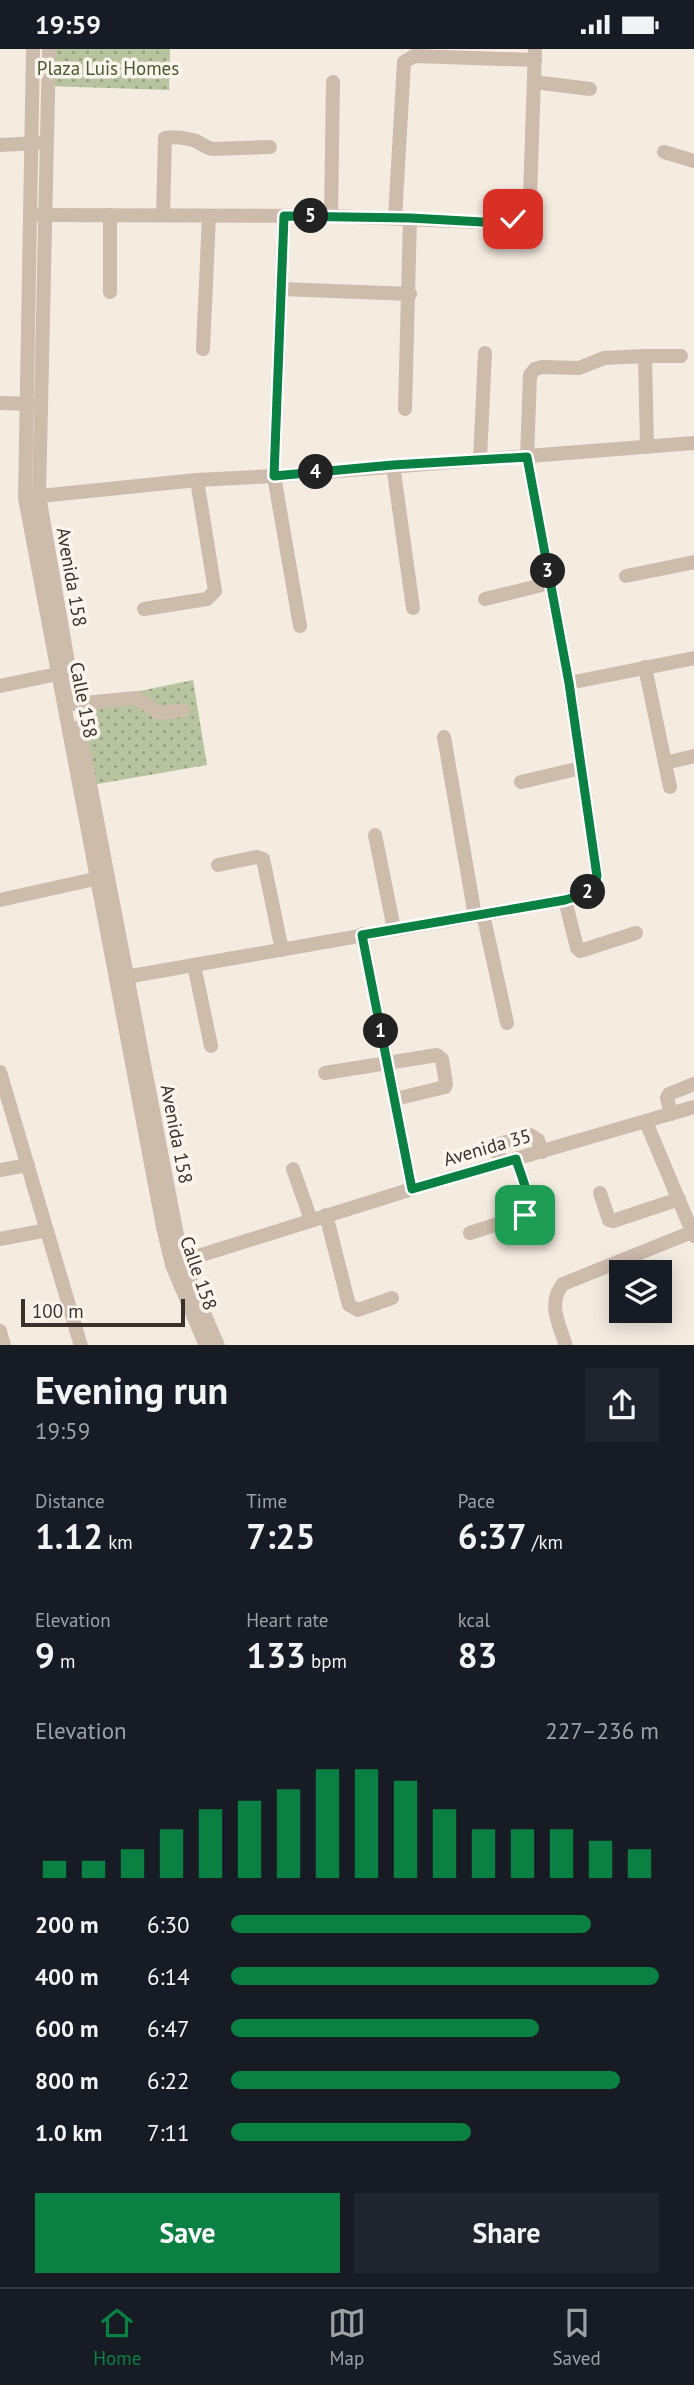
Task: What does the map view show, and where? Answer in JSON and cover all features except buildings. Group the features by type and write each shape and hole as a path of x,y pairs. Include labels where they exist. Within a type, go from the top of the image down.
{"street":[{"name":"Calle 158","path":"33,49 39,143 32,497 104,877"},
{"path":"0,145 39,143 49,49"},
{"path":"37,215 331,216 501,223 521,213 530,197 535,55 414,56 404,62 395,218"},
{"path":"331,216 333,82"},
{"path":"534,82 590,89"},
{"path":"163,215 165,138 199,142 206,148 213,149 270,147"},
{"path":"664,152 694,161"},
{"path":"110,215 110,292"},
{"path":"203,349 209,216"},
{"path":"284,216 274,476 300,627"},
{"path":"405,409 410,218"},
{"path":"281,289 410,293"},
{"path":"480,459 485,353"},
{"path":"645,356 647,447"},
{"path":"122,978 565,900 588,893 597,876 569,683 527,457 532,372 542,367 587,366 604,358 681,356"},
{"path":"0,404 34,404"},
{"path":"32,497 197,479 274,476 694,443"},
{"path":"393,465 413,608"},
{"path":"144,609 206,599 215,591 197,479"},
{"path":"626,576 694,562"},
{"path":"485,599 550,583"},
{"path":"569,683 694,658"},
{"path":"645,667 670,787"},
{"path":"0,686 64,672"},
{"name":"Avenida 158","path":"64,672 75,704 122,978 177,1263 218,1345"},
{"path":"75,704 136,698 163,714 183,710"},
{"path":"444,737 479,915 507,1023"},
{"path":"665,763 694,756"},
{"path":"521,782 581,768"},
{"path":"375,835 394,929"},
{"path":"218,865 256,857 263,859 282,950"},
{"path":"0,900 104,877"},
{"path":"565,900 580,951 636,933"},
{"path":"362,935 412,1189"},
{"path":"194,965 211,1046"},
{"path":"325,1073 437,1055 443,1064 446,1084 441,1090 395,1099"},
{"path":"0,1072 3,1094 28,1165 81,1345"},
{"path":"671,1114 667,1098 669,1094 694,1084"},
{"name":"Avenida 35","path":"177,1263 412,1189 694,1107"},
{"path":"566,1345 554,1304 556,1292 563,1284 693,1234 646,1122"},
{"path":"501,1163 497,1151 499,1144 530,1135 538,1140 541,1152"},
{"path":"470,1233 525,1215 528,1211 528,1201 516,1159"},
{"path":"0,1170 28,1165"},
{"path":"293,1169 319,1218 349,1305 358,1310 392,1298"},
{"path":"600,1193 609,1220 613,1221 678,1199"},
{"path":"0,1239 47,1230"},
{"name":"Calle 158","path":"177,1263 206,1345"}],"green space":[{"name":"Plaza Luis Homes","path":"49,49 170,49 169,90 48,86"},
{"path":"193,680 207,765 92,785 77,704"}],"route":[{"path":"513,219 501,223 284,216 274,476 527,457 569,683 597,876 595,883 588,893 565,900 362,935 412,1189 516,1159 529,1206 525,1215"}]}
